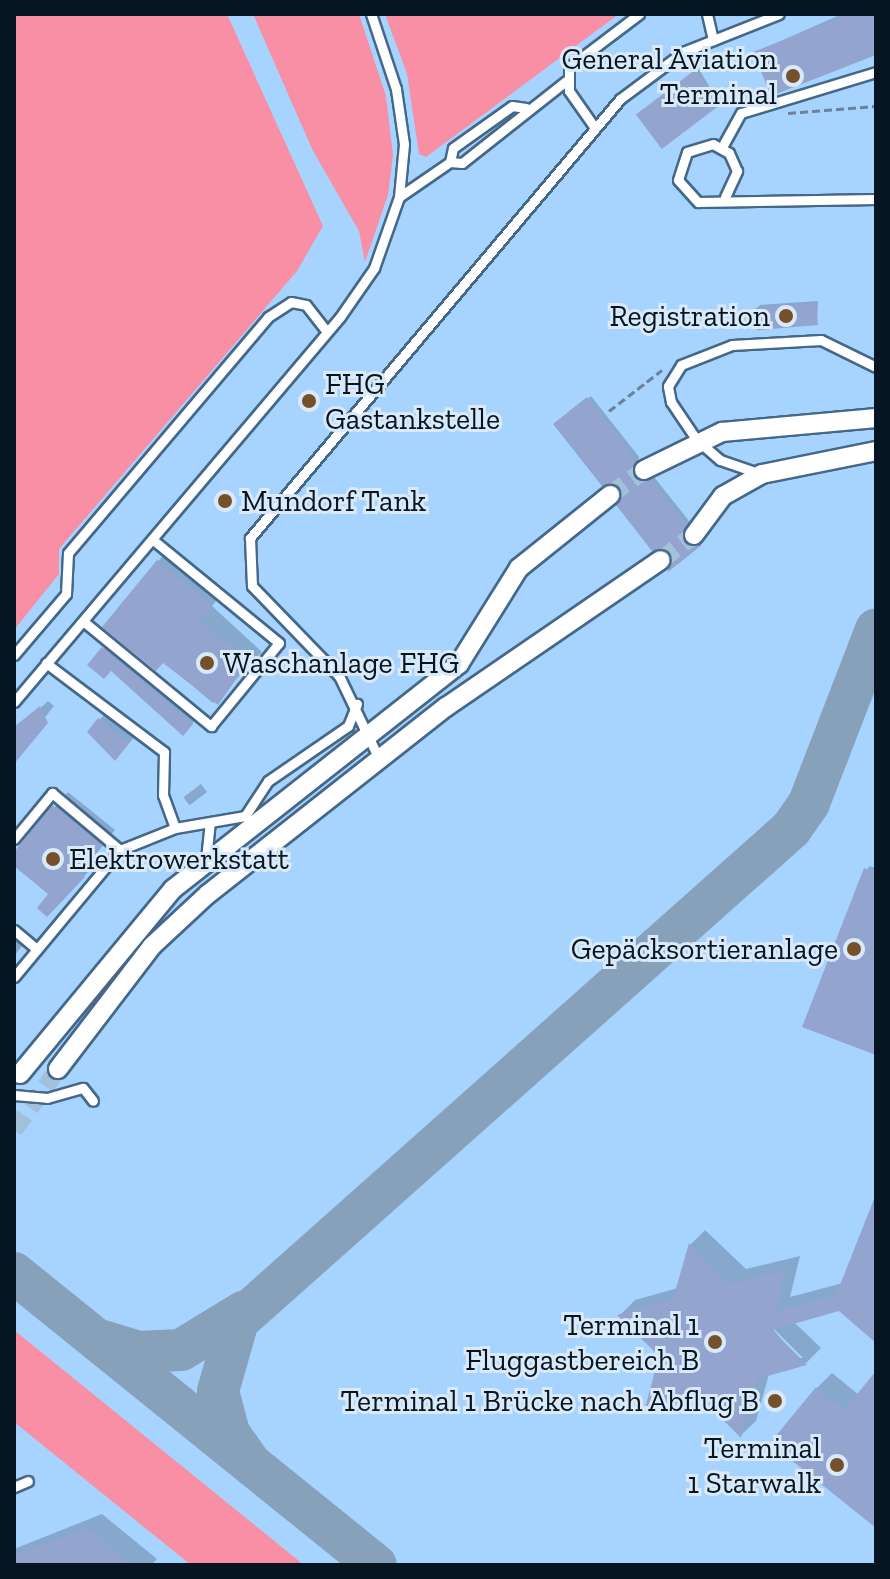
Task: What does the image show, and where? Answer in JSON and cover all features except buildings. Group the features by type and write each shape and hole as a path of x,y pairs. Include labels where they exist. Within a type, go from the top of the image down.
{"street":[{"path":"644,470 696,439 776,423 876,418"},
{"path":"694,535 723,496 762,474 876,451"},
{"path":"20,1074 131,930 205,861 459,664 519,568 610,495"},
{"path":"58,1069 152,946 379,759 560,625 661,560"}],"lane":[{"path":"14,702 327,332 374,268 399,197 404,144 396,89 371,14"},
{"path":"399,197 450,162 462,163 526,108 566,81 578,56 639,14"},
{"path":"707,14 713,40"},
{"path":"379,759 357,704 306,638 252,586 250,538 595,128 650,73 713,40 779,14"},
{"path":"722,147 741,113 876,72"},
{"path":"566,81 595,128"},
{"path":"450,162 453,148 512,106 526,108"},
{"path":"725,197 737,171 722,147 703,144 687,152 678,180 698,202 725,197 757,206 876,199"},
{"path":"14,655 66,594 68,553 268,317 291,302 306,305 327,332"},
{"path":"762,474 720,460 696,439 668,386 697,355 732,345 821,340 876,367"},
{"path":"83,621 211,726 279,643 152,539"},
{"path":"46,663 164,752 163,795 175,828"},
{"path":"14,977 120,850 175,828 245,816 268,781 348,726 357,704"},
{"path":"14,839 52,793 120,850"},
{"path":"205,861 210,823"},
{"path":"14,930 37,949"},
{"path":"14,1095 47,1098 83,1088 93,1101"},
{"path":"14,1487 28,1481"}],"path":[{"path":"776,114 853,111 876,106"},
{"path":"813,111 816,118"}],"shaded area":[{"path":"14,14 876,14 876,1565 14,1565"},
{"path":"14,14 227,14 323,226 297,271 59,549 59,574 14,630"},
{"path":"253,14 359,14 386,96 393,155 388,195 365,262 359,231 313,151"},
{"path":"385,14 619,14 426,157 419,154 407,74"},
{"path":"14,1330 303,1565 191,1565 14,1422"}],"taxiway":[{"path":"250,1463 229,1433 218,1391 238,1321 791,829 809,803 876,629"},
{"path":"14,1273 376,1565"},
{"path":"103,1341 138,1352 181,1350 243,1312"}],"tunnel":[{"path":"610,495 644,470"},
{"path":"661,560 694,535"},
{"path":"14,1130 58,1069"}],"place":[{"name":"General Aviation Terminal","path":"793,76"},
{"name":"Registration","path":"786,316"},
{"name":"FHG Gastankstelle","path":"309,401"},
{"name":"Mundorf Tank","path":"225,501"},
{"name":"Waschanlage FHG","path":"207,663"},
{"name":"Elektrowerkstatt","path":"53,859"},
{"name":"Gepäcksortieranlage","path":"854,949"},
{"name":"Terminal 1 Fluggastbereich B","path":"715,1342"},
{"name":"Terminal 1 Brücke nach Abflug B","path":"775,1401"},
{"name":"Terminal 1 Starwalk","path":"837,1465"}]}
